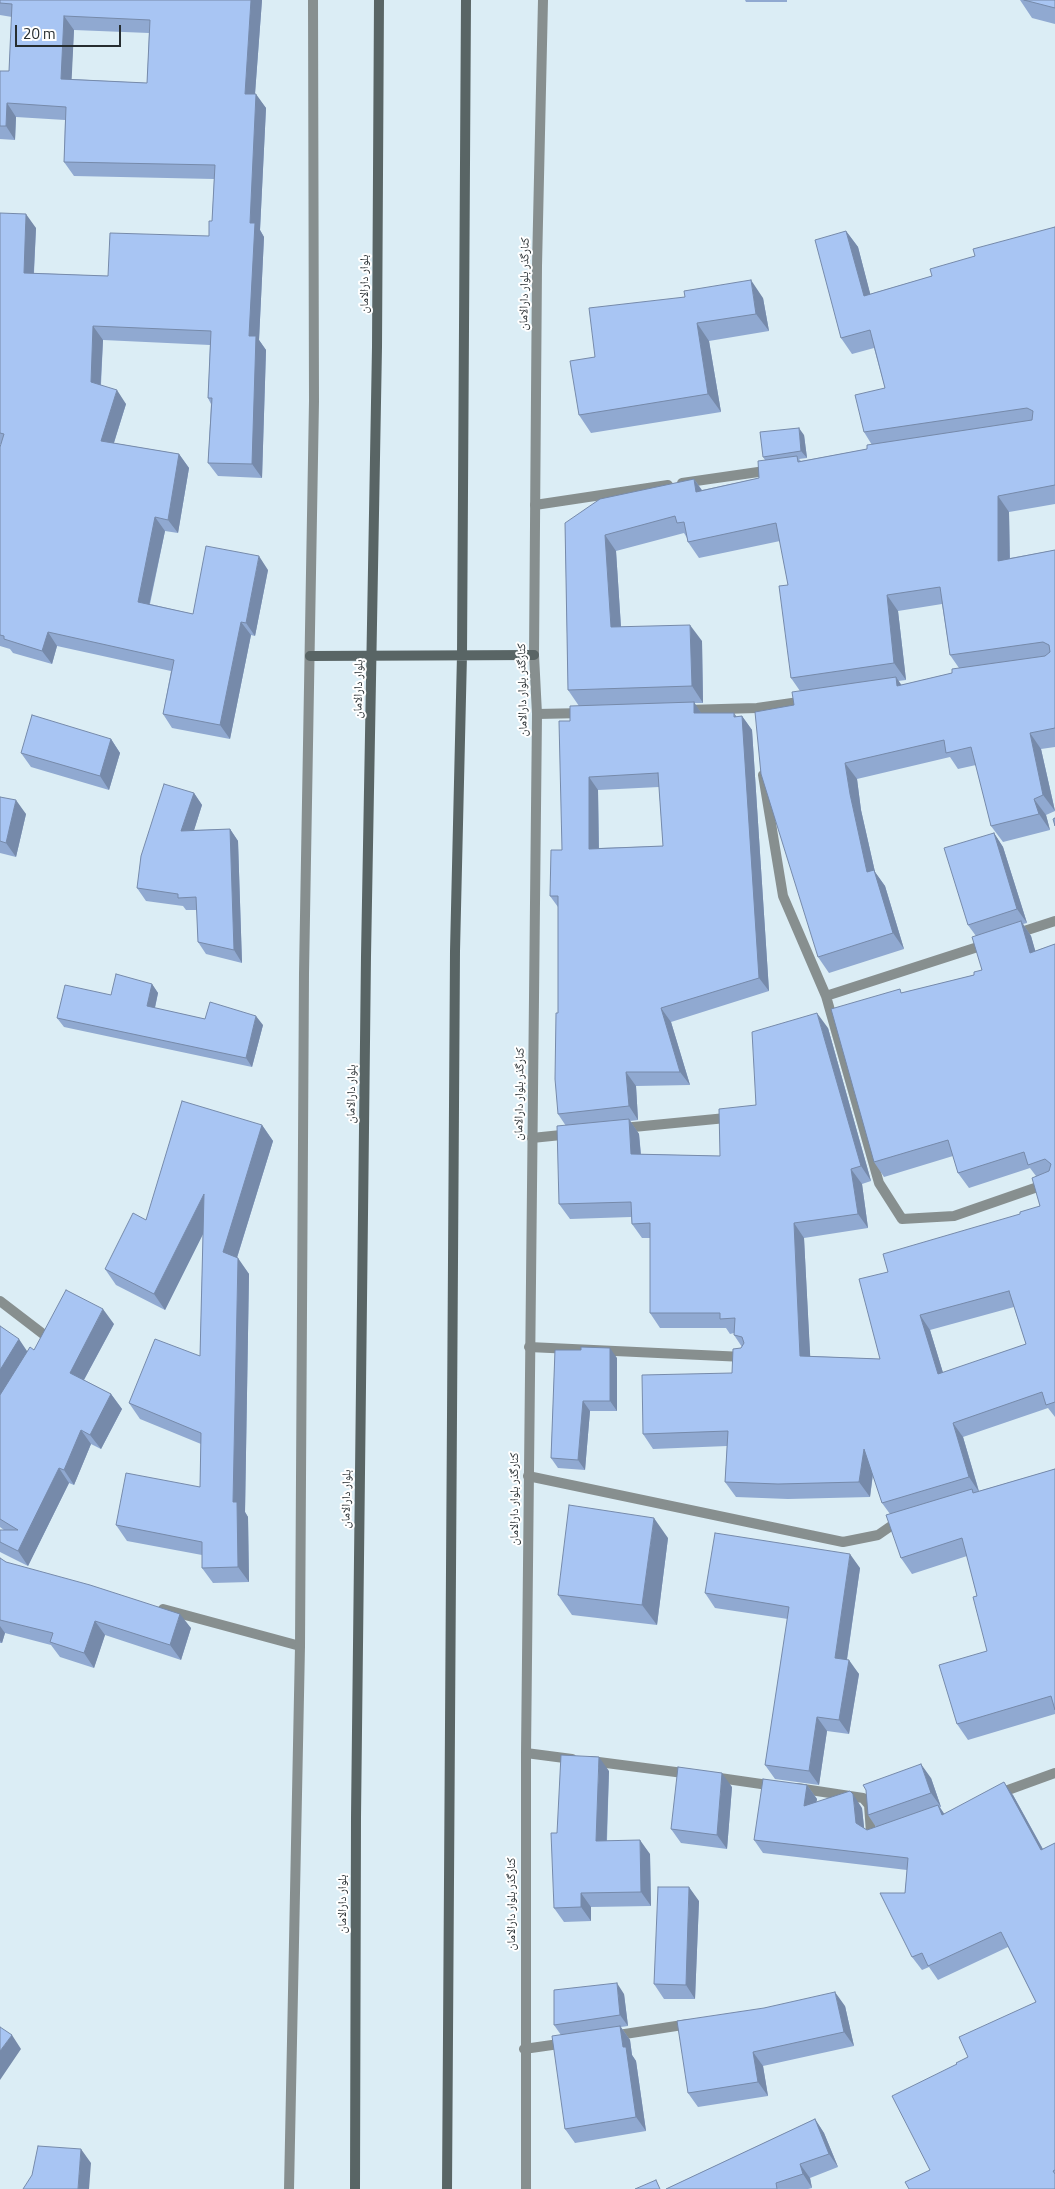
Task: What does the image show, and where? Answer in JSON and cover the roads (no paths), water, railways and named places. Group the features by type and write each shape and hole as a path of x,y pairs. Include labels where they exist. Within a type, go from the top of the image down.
{"main road":[{"name":"بلوار دارالامان","path":"355,2189 356,1817 364,1124 373,656 379,0"},
{"path":"447,2189 455,961 462,655 466,0"},
{"path":"310,656 534,655"}],"street":[{"path":"289,2189 300,1646 304,983 314,401 313,0"},
{"name":"کنارگذر بلوار دارالامان","path":"526,2189 524,2049 528,1476 537,714 534,655 535,505 537,266 543,0"},
{"path":"535,505 782,468"},
{"path":"677,710 757,713 814,700"},
{"path":"537,714 597,712"},
{"path":"762,764 766,801 783,896 826,996 879,1183 902,1219 954,1216 1055,1181"},
{"path":"826,996 1055,921"},
{"path":"610,1130 726,1118"},
{"path":"532,1138 581,1133"},
{"path":"0,1301 47,1338"},
{"path":"529,1347 748,1357"},
{"path":"528,1476 843,1542 878,1535 891,1526 909,1521"},
{"path":"149,1605 300,1646"},
{"path":"526,1753 863,1798 869,1805 871,1833 877,1838 887,1834"},
{"path":"990,1797 1055,1773"},
{"path":"602,2037 700,2022"},
{"path":"524,2049 573,2042"}]}
